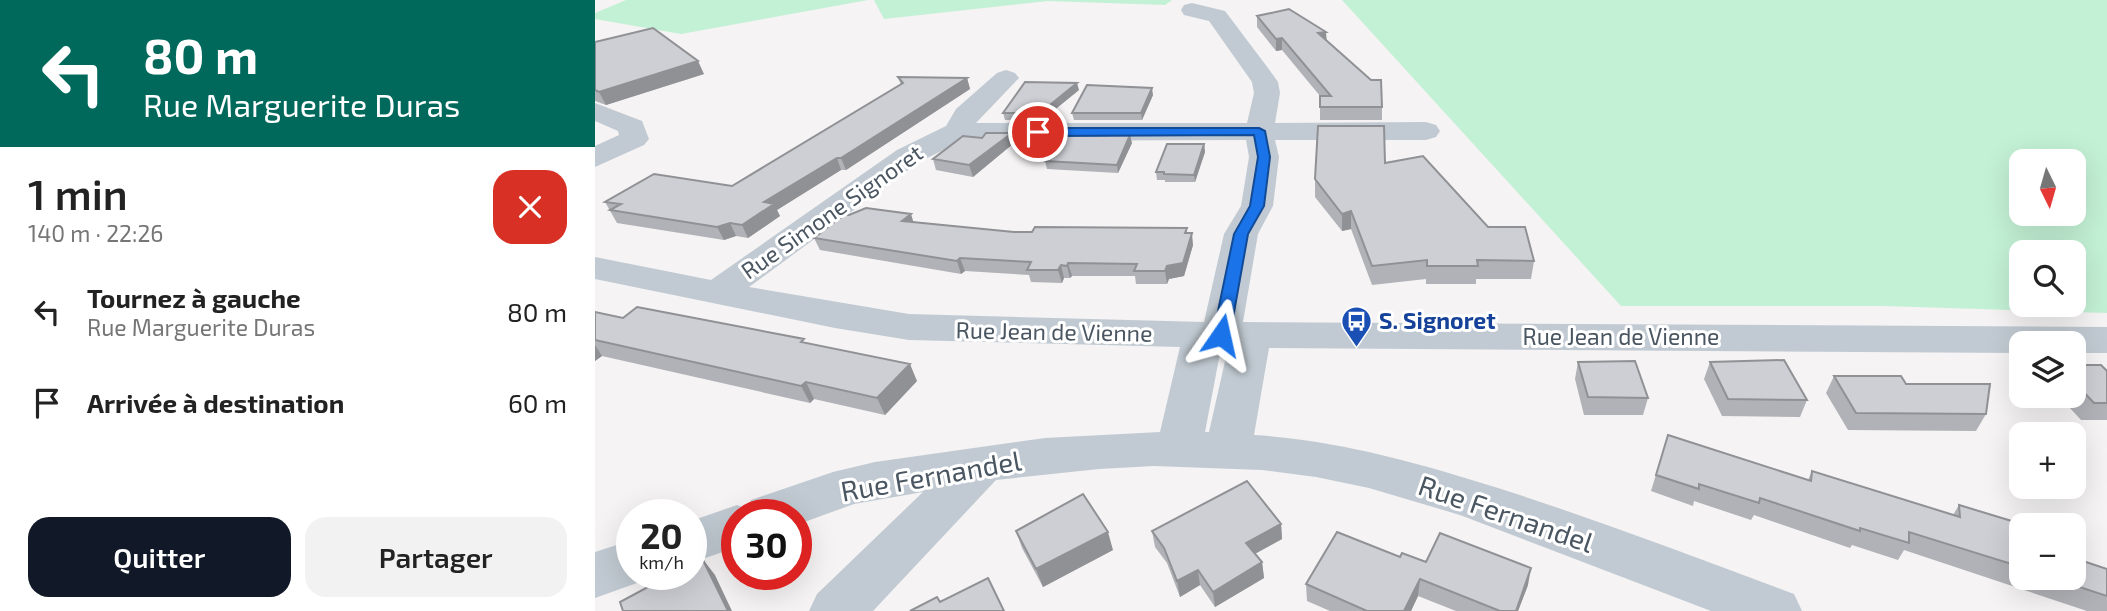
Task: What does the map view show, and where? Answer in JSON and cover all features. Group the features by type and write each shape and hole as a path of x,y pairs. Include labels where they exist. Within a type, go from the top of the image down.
{"street":[{"path":"1192,9 1217,16 1265,82 1267,93 1259,131 1264,157 1257,206 1241,234 1225,335 1228,450"},
{"name":"Rue Simone Signoret","path":"718,292 908,156 957,132 966,115 1006,78"},
{"path":"595,111 632,127 634,139 595,158"},
{"path":"957,132 1426,131"},
{"name":"Rue Jean de Vienne","path":"595,268 835,316 909,327 985,331 2107,340"},
{"path":"1179,449 1225,335"},
{"name":"Rue Fernandel","path":"812,499 853,485 982,464 1076,453 1228,450 1298,458 1367,470 1454,493 1774,611"},
{"path":"837,611 982,464"},
{"path":"595,575 616,568"}],"green space":[{"path":"626,0 868,0 681,34 595,19 595,13"},
{"path":"874,0 1172,0 1165,5 1048,1 884,19"},
{"path":"1342,0 2107,0 2107,313 2086,312 2086,240 2009,240 2009,310 1885,306 1621,306"}],"building":[{"path":"1289,9 1326,32 1318,33 1371,80 1381,80 1382,107 1320,107 1320,96 1331,96 1282,38 1276,39 1257,16"},
{"path":"653,28 698,61 599,92 595,90 595,42"},
{"path":"898,77 967,78 841,158 764,202 774,204 742,225 730,223 717,227 610,210 621,204 605,202 654,174 732,186 903,83"},
{"path":"1025,82 1077,83 1040,113 1003,113"},
{"path":"1087,85 1152,88 1141,113 1072,113"},
{"path":"1318,126 1384,126 1385,163 1423,156 1488,227 1525,227 1534,261 1477,260 1478,266 1427,266 1427,260 1372,266 1351,211 1342,214 1315,179"},
{"path":"986,133 1012,133 969,165 933,159 963,136 982,138"},
{"path":"1130,135 1117,165 1045,161 1059,136"},
{"path":"1167,144 1204,144 1194,175 1156,172"},
{"path":"866,208 911,214 902,221 1014,232 1032,232 1035,227 1187,228 1185,233 1192,233 1183,263 1167,266 1165,271 1134,271 1137,264 1068,263 1067,266 1061,265 1058,270 1027,270 1031,262 960,258 957,261 814,238 844,215"},
{"path":"637,307 804,339 801,342 910,364 877,398 806,382 801,386 595,340 595,312 623,318"},
{"path":"1784,360 1807,400 1728,399 1710,362"},
{"path":"1635,361 1648,398 1588,397 1578,362"},
{"path":"2086,365 2101,365 2107,371 2107,403 2094,403 2086,395"},
{"path":"1834,376 1901,376 1906,384 1990,384 1986,414 1856,413"},
{"path":"1668,435 1811,481 1812,471 1960,517 1959,505 2009,520 2009,563 1909,532 1909,543 1860,528 1860,531 1760,498 1759,503 1699,484 1699,489 1656,475"},
{"path":"1247,481 1281,524 1246,543 1262,562 1213,592 1198,570 1177,581 1164,548 1152,531"},
{"path":"1083,494 1108,532 1036,569 1016,531"},
{"path":"1337,532 1400,557 1402,553 1426,562 1440,533 1531,568 1516,611 1500,611 1420,579 1404,611 1364,611 1306,584"},
{"path":"2086,562 2107,569 2107,596 2086,589"},
{"path":"707,568 728,611 623,611 620,602 642,590 707,590"},
{"path":"988,578 1004,611 910,611 937,597 940,602"}],"place":[{"name":"S. Signoret","path":"1356,348"}],"route":[{"path":"1038,132 1259,131 1264,157 1257,206 1241,234 1221,335"}]}
